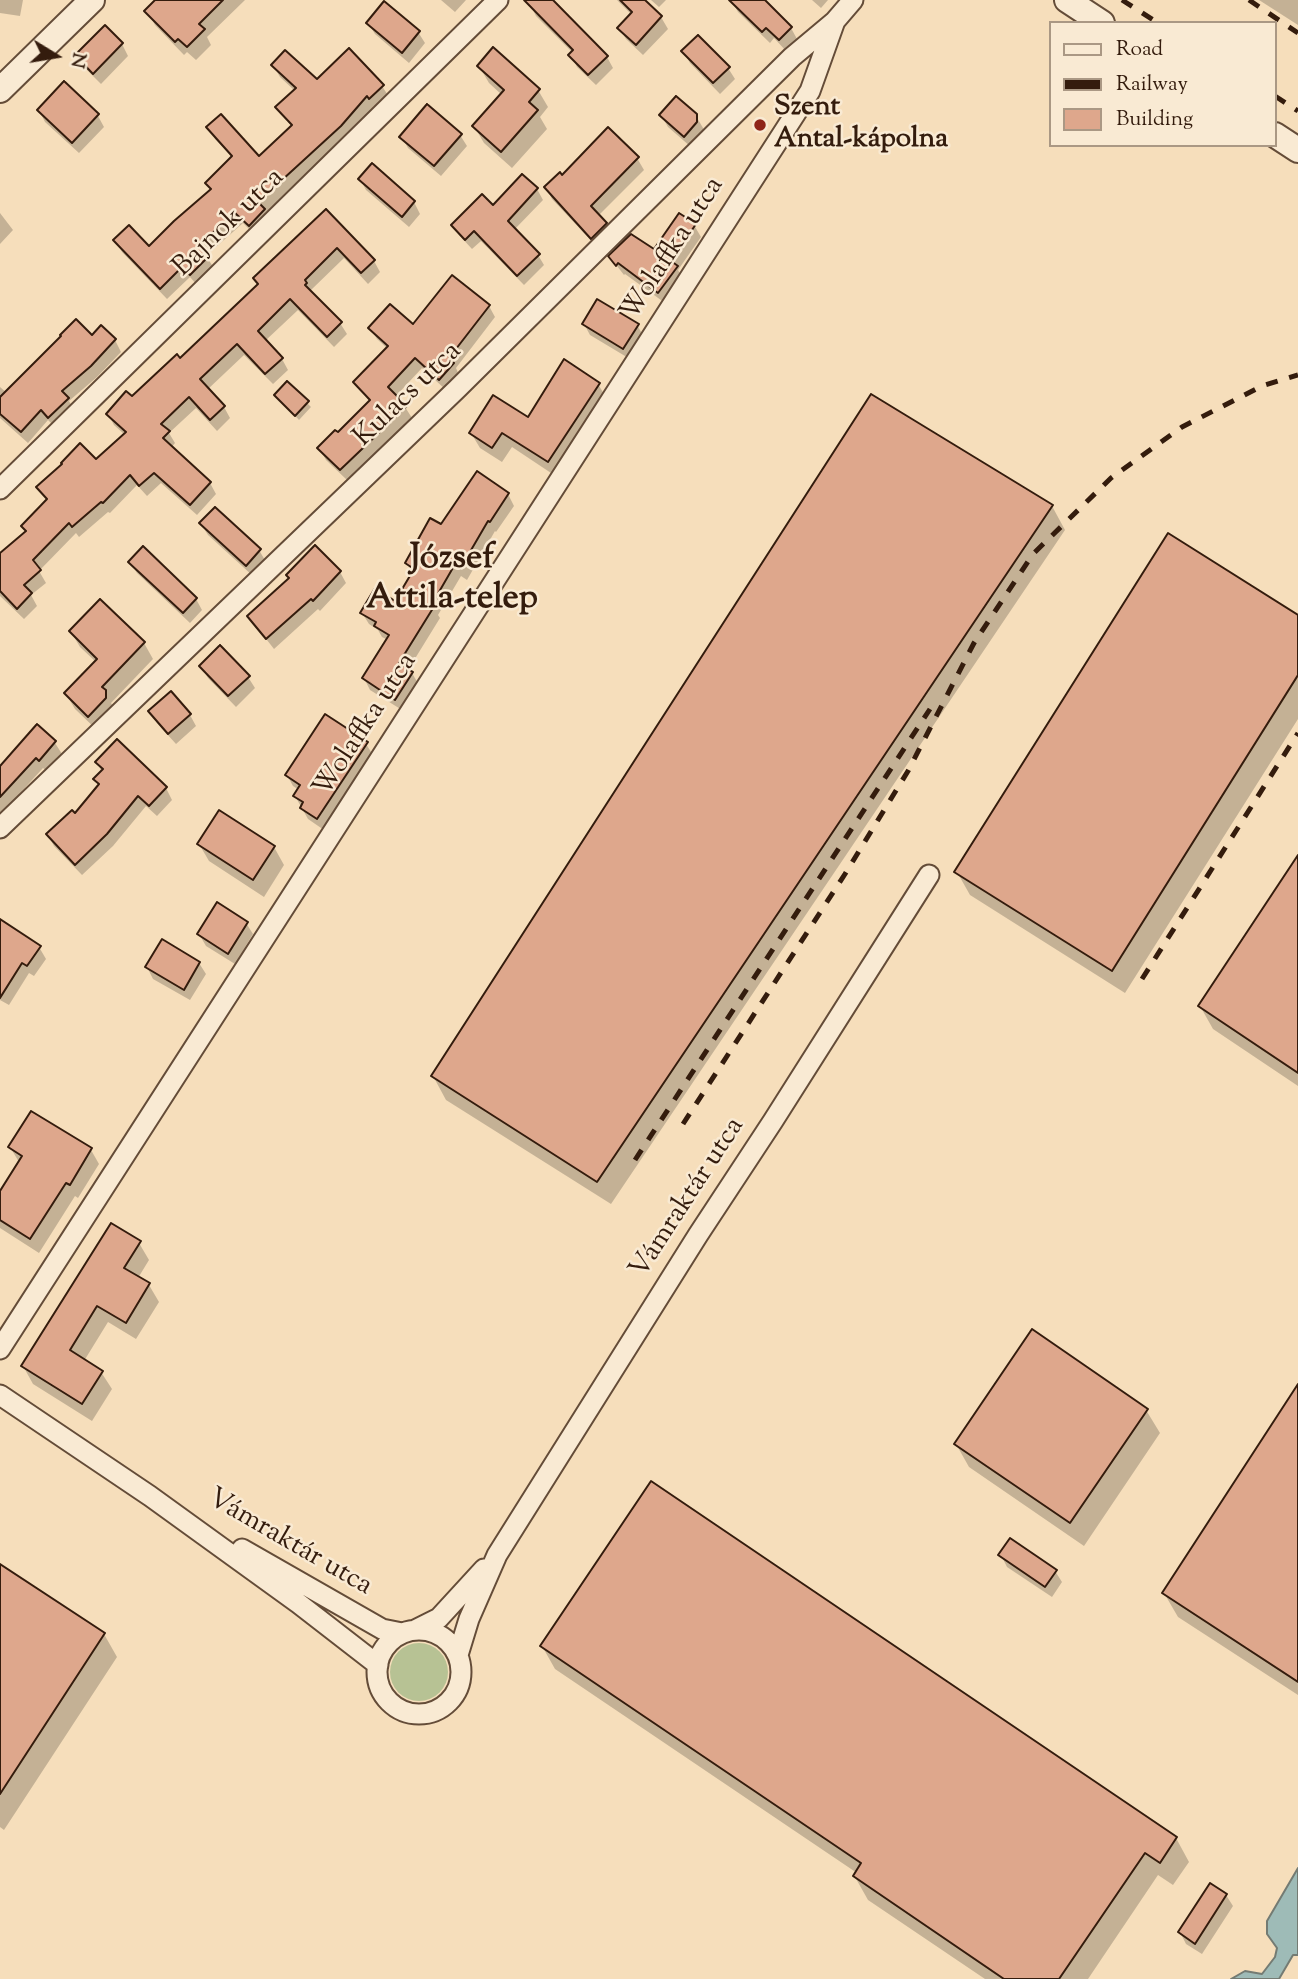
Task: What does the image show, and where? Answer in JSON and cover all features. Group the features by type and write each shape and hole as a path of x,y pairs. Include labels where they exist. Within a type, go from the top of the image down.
{"street":[{"path":"0,90 92,0"},
{"name":"Bajnok utca","path":"0,489 498,0"},
{"name":"Kulacs utca","path":"0,828 457,389 853,0"},
{"path":"1067,0 1099,21"},
{"name":"Wolaffka utca","path":"0,1349 810,91 835,20"},
{"path":"1277,136 1298,150"},
{"name":"Vámraktár utca","path":"458,1655 497,1555 929,875"},
{"name":"Vámraktár utca","path":"0,1395 150,1496 308,1610 378,1665"},
{"name":"Vámraktár utca","path":"150,1496 382,1629 408,1632 439,1618 497,1555"},
{"path":"408,1632 432,1632 448,1640 458,1655 461,1672 459,1686 452,1698 442,1707 429,1713 402,1710 382,1692 378,1665 382,1652 390,1641 408,1632"}],"green space":[{"path":"419,1643 430,1645 443,1656 448,1672 446,1683 435,1696 419,1701 408,1699 395,1688 390,1672 392,1661 403,1648"}],"water":[{"path":"1298,1868 1298,1955 1293,1955 1279,1979 1231,1979 1245,1971 1262,1974 1275,1957 1277,1948 1267,1934 1267,1921"}],"building":[{"path":"155,0 223,0 199,24 205,29 187,47 178,39 175,42 144,11"},
{"path":"524,0 553,0 608,56 588,75 568,55 573,50"},
{"path":"620,0 645,0 662,16 636,45 617,28 632,12"},
{"path":"729,0 765,0 792,27 779,40 766,28 762,32"},
{"path":"384,1 420,31 402,53 366,23"},
{"path":"105,25 123,43 93,74 75,55"},
{"path":"698,35 730,67 713,83 681,51"},
{"path":"493,47 540,89 529,102 538,110 501,152 472,126 504,90 477,66"},
{"path":"349,48 384,85 369,99 367,96 341,126 258,202 265,209 249,226 235,213 198,246 209,256 190,275 182,267 160,289 113,240 129,225 149,246 211,189 205,183 232,156 206,127 221,114 259,156 292,125 275,107 296,88 271,65 285,50 317,79"},
{"path":"64,81 99,114 72,143 37,110"},
{"path":"676,96 697,114 697,122 684,137 659,115"},
{"path":"427,104 462,134 434,166 399,137"},
{"path":"608,127 639,157 591,206 607,223 591,239 544,187 560,172 562,175"},
{"path":"372,163 415,201 402,217 358,179"},
{"path":"522,174 538,188 508,221 540,254 517,276 474,231 465,240 451,225 482,194 493,205"},
{"path":"326,209 375,260 361,273 337,248 305,280 305,285 342,322 327,337 290,299 258,331 283,358 265,374 237,344 200,379 225,406 210,420 189,397 161,424 170,431 163,438 211,482 190,505 154,473 139,486 130,475 103,503 72,527 69,523 33,560 41,570 24,585 32,593 17,609 0,591 0,553 26,531 21,526 47,499 36,487 62,464 80,443 96,459 126,432 106,414 126,391 132,396 177,354 180,358 258,284 253,278"},
{"path":"679,213 696,224 671,261 678,266 658,293 618,263 616,266 608,256 631,234 654,249"},
{"path":"452,275 490,305 449,358 454,363 439,380 415,358 388,387 407,406 340,470 317,448 335,430 338,432 370,400 353,382 388,346 368,328 390,304 413,324"},
{"path":"597,299 639,324 623,349 582,324"},
{"path":"76,319 92,335 101,325 116,339 91,366 62,391 69,398 48,418 41,410 21,432 0,414 0,397"},
{"path":"564,359 600,383 548,462 502,433 492,448 469,433 493,395 528,417"},
{"path":"287,381 309,401 295,416 274,395"},
{"path":"871,394 1053,505 597,1182 431,1076"},
{"path":"477,471 509,493 490,522 488,521 460,569 454,566 432,604 435,605 399,663 413,672 395,700 362,678 389,635 374,626 376,622 360,613 375,588 395,601 414,569 405,563 430,518 441,524"},
{"path":"215,507 261,549 246,566 199,523"},
{"path":"1168,533 1298,615 1298,675 1112,971 954,872"},
{"path":"315,545 341,571 313,601 311,599 266,639 247,616 289,578 286,575"},
{"path":"143,546 197,598 183,613 128,562"},
{"path":"100,599 145,642 102,687 106,690 106,698 88,717 64,693 97,659 69,631"},
{"path":"220,645 250,676 228,696 199,666"},
{"path":"171,691 191,714 168,734 148,711"},
{"path":"325,714 368,742 317,819 300,808 303,802 293,796 300,785 285,775"},
{"path":"37,724 56,741 39,761 36,758 0,797 0,766"},
{"path":"117,739 167,787 149,806 138,796 107,834 75,865 46,834 72,810 75,813 99,784 93,779 103,769 95,762"},
{"path":"219,810 275,846 253,880 197,844"},
{"path":"1298,855 1298,1073 1198,1006"},
{"path":"217,902 248,922 228,954 197,934"},
{"path":"0,919 41,946 27,966 22,963 0,998"},
{"path":"162,939 200,962 184,990 145,967"},
{"path":"31,1111 92,1148 70,1185 66,1183 30,1239 0,1220 0,1191 22,1156 8,1147"},
{"path":"111,1223 141,1241 124,1268 150,1283 126,1323 97,1306 70,1350 103,1371 82,1404 21,1366"},
{"path":"1032,1329 1148,1409 1070,1523 954,1444"},
{"path":"1298,1384 1298,1682 1162,1593"},
{"path":"651,1481 1177,1837 1160,1863 1145,1853 1059,1979 1004,1979 853,1876 861,1863 540,1646"},
{"path":"1010,1538 1057,1570 1045,1587 998,1555"},
{"path":"0,1564 105,1633 0,1794"},
{"path":"1210,1883 1227,1894 1195,1944 1178,1932"}],"railway":[{"path":"1122,0 1155,21"},
{"path":"1249,0 1298,33"},
{"path":"1277,97 1298,111"},
{"path":"683,1124 845,874 908,771 974,643 1033,554 1111,478 1182,427 1262,386 1298,375"},
{"path":"635,1160 930,709"},
{"path":"1142,979 1298,733"}],"place":[{"name":"Szent Antal-kápolna","path":"760,125"}],"district":[{"name":"József Attila-telep","path":"452,581"}]}
